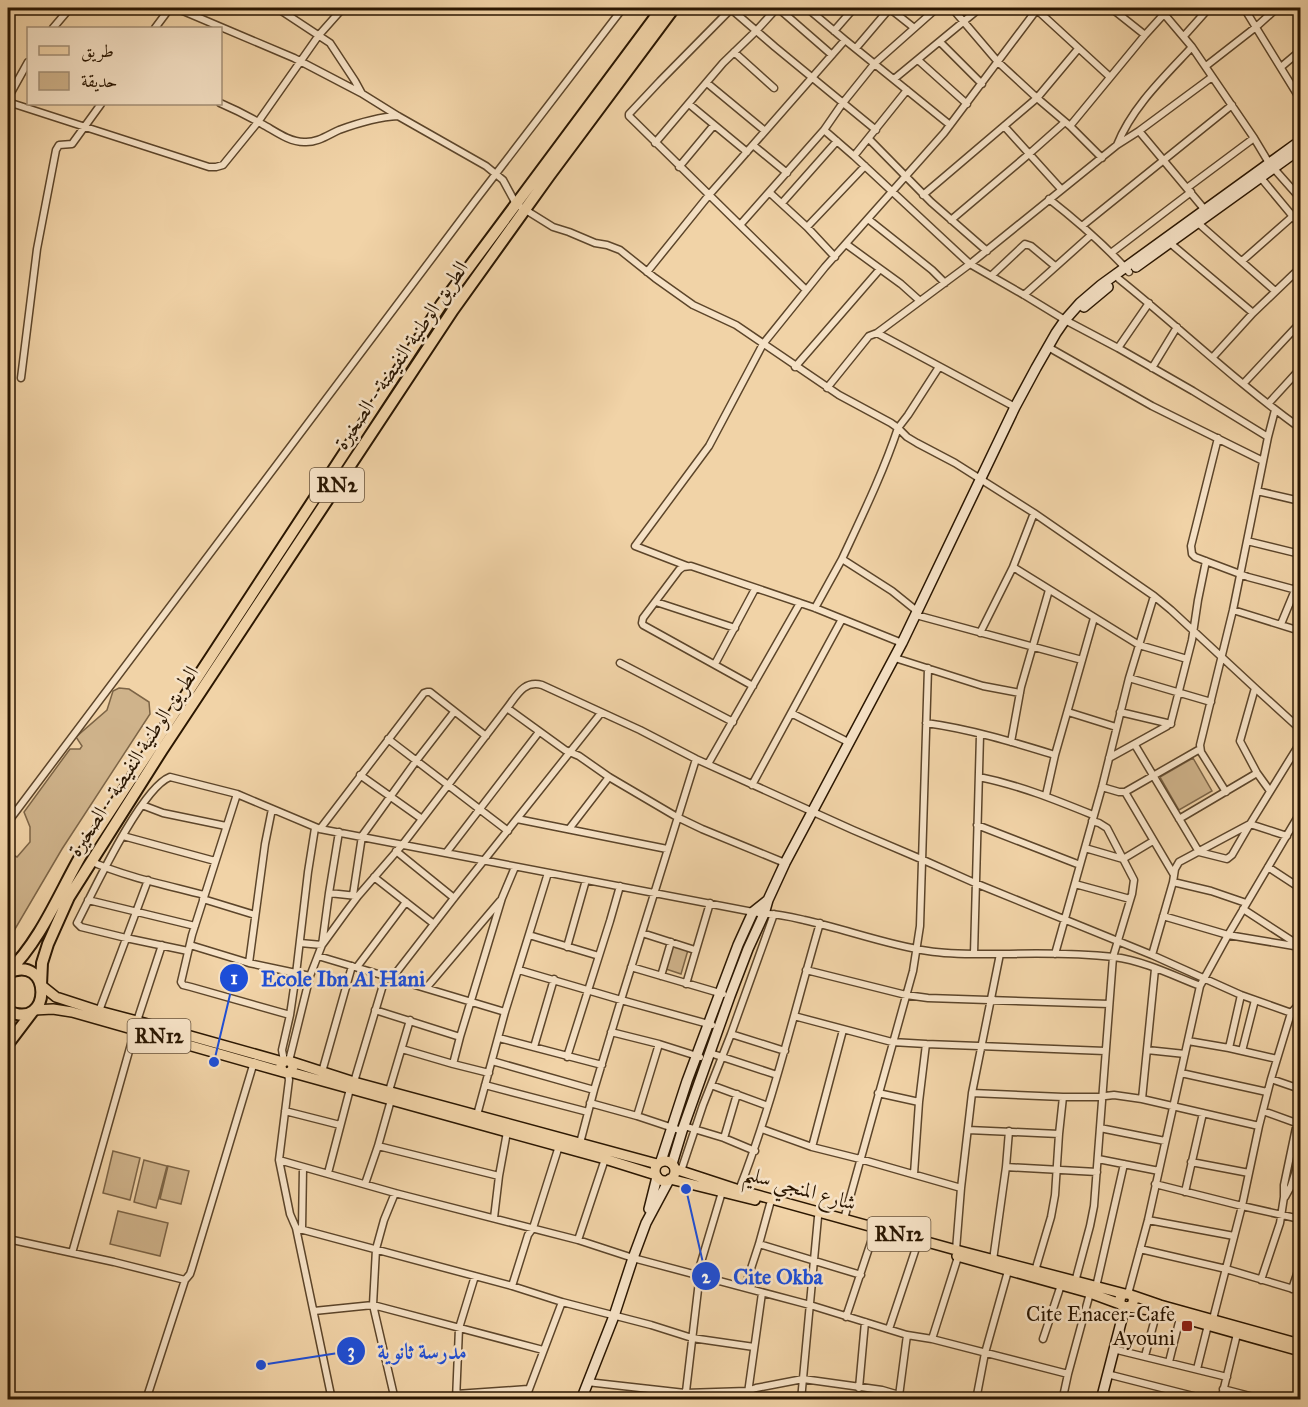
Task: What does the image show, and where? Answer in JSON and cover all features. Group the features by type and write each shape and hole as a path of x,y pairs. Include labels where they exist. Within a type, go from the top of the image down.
{"highway":[{"name":"الطريق الوطنية النفيضة - الصخيرة","path":"642,43 662,8"},
{"name":"الطريق الوطنية النفيضة - الصخيرة","path":"8,972 33,941 426,328 642,43 674,8"},
{"name":"الطريق الوطنية النفيضة - الصخيرة","path":"34,1010 41,999 42,963 48,944 85,859"},
{"path":"8,972 20,969 27,971 33,974 41,985"},
{"path":"8,1011 20,1015 34,1010"},
{"path":"8,1044 34,1010"}],"main road":[{"name":"RN12","path":"41,985 56,997 136,1025 254,1062 322,1072 352,1085"},
{"name":"RN12","path":"34,1010 52,1009 136,1025 287,1066 605,1159 656,1176 663,1181 670,1179"},
{"name":"RN12","path":"390,1096 477,1115 659,1163 666,1161 676,1168"},
{"path":"656,1176 655,1171 659,1163"},
{"path":"670,1179 676,1168"},
{"name":"شارع المنجي سليم","path":"676,1168 739,1190 957,1253 1008,1271 1061,1285 1128,1294 1210,1322 1300,1344"},
{"name":"شارع المنجي سليم","path":"670,1179 916,1245 1035,1271 1075,1282 1124,1306 1210,1322 1237,1334 1300,1352"},
{"path":"1124,1306 1121,1296 1128,1294"}],"street":[{"path":"54,27 68,10 59,8"},
{"path":"156,27 170,8"},
{"path":"176,8 221,27"},
{"path":"277,8 333,45 361,93"},
{"path":"27,64 8,100 84,127 209,167 216,167 223,165 258,122 319,35 343,8"},
{"path":"8,822 496,173 623,8"},
{"path":"806,290 631,119 629,114 732,8 842,104 876,130"},
{"path":"656,143 706,83 777,8 832,55"},
{"path":"807,8 950,124"},
{"path":"834,31 854,8"},
{"path":"856,48 890,8 913,27"},
{"path":"740,225 824,130 874,63 937,8"},
{"path":"952,8 998,62 1102,158"},
{"path":"894,79 980,8"},
{"path":"1111,8 1145,35"},
{"path":"1159,8 1206,66 1271,166 1300,198"},
{"path":"1184,36 1209,8"},
{"path":"1244,8 1300,99"},
{"path":"1206,66 1277,8"},
{"path":"902,643 815,608 687,566 635,546 709,446 763,344 806,290 967,104 1037,9 1110,77"},
{"path":"951,220 1067,124 1164,14"},
{"path":"222,28 301,61 471,157 496,173 520,206 556,228 620,250 693,305 736,325 827,388 891,423 916,443 940,455 1034,513 1154,596 1300,729"},
{"path":"647,272 709,195 845,40"},
{"path":"940,42 982,84"},
{"path":"1117,145 1126,126 1141,105 1192,47"},
{"path":"923,195 1037,98 1078,49"},
{"path":"1281,67 1300,51"},
{"path":"734,52 774,88"},
{"path":"918,60 967,104"},
{"path":"827,388 864,340 945,283 1117,145 1212,77"},
{"path":"706,83 765,131"},
{"path":"854,156 907,90"},
{"path":"222,104 282,136 304,142 315,141 362,122 398,116"},
{"path":"689,104 747,152"},
{"path":"21,378 37,249 56,150 59,146 72,144 100,105"},
{"path":"1082,226 1232,105"},
{"path":"679,166 714,125"},
{"path":"1004,126 1062,189"},
{"path":"824,130 970,264 1268,437"},
{"path":"1139,131 1205,210"},
{"path":"1112,253 1254,138"},
{"path":"869,139 923,195 987,250"},
{"path":"782,203 837,141"},
{"path":"1065,321 1119,279 1127,269 1170,243 1262,178 1271,166 1300,141"},
{"path":"753,145 787,173"},
{"path":"676,1168 679,1128 696,1056 738,945 753,912 768,900 785,862 895,658 1015,407 1048,347 1065,321 1089,295 1205,210 1300,149"},
{"path":"807,227 865,166"},
{"path":"1262,178 1300,225"},
{"path":"769,192 835,257"},
{"path":"1048,199 1082,226 1127,269"},
{"path":"1242,261 1293,216"},
{"path":"868,219 945,283"},
{"path":"1198,223 1275,291"},
{"path":"1024,295 1091,235"},
{"path":"1170,243 1253,313"},
{"path":"846,244 920,301"},
{"path":"991,276 1025,244 1031,246 1055,266"},
{"path":"1213,357 1253,313 1300,268"},
{"path":"795,367 880,269"},
{"path":"1119,279 1275,410 1300,428"},
{"path":"1118,348 1149,303"},
{"path":"1244,383 1300,323"},
{"path":"1152,368 1177,327"},
{"path":"877,333 1015,407"},
{"path":"1048,347 1152,406 1263,461"},
{"path":"815,608 842,559 883,470 898,428 939,367"},
{"path":"1268,404 1300,369"},
{"path":"1226,792 1200,749 1233,610 1275,410"},
{"path":"1218,438 1191,549 1193,556 1248,577 1298,591"},
{"path":"1257,491 1300,501"},
{"path":"980,633 1013,567 1034,513"},
{"path":"1247,541 1300,554"},
{"path":"842,559 892,591 917,613 980,633 1082,660"},
{"path":"1109,758 1170,724 1194,631 1206,561"},
{"path":"687,566 679,570 643,618 643,625 753,686"},
{"path":"1013,567 1139,645 1186,659"},
{"path":"1281,624 1298,591 1300,578"},
{"path":"715,664 755,589"},
{"path":"1011,742 1020,693 1049,590"},
{"path":"1054,954 1102,787 1129,678 1154,596"},
{"path":"656,602 735,628"},
{"path":"708,764 801,603"},
{"path":"1233,610 1300,632"},
{"path":"1046,795 1094,618"},
{"path":"752,784 842,619"},
{"path":"895,658 983,686 1020,693"},
{"path":"620,663 733,722"},
{"path":"844,1219 913,971 920,926 928,668"},
{"path":"1129,678 1211,702"},
{"path":"322,945 355,896 403,844 522,689 536,683 813,812 1065,921 1152,955 1202,982"},
{"path":"1254,688 1240,741 1257,773 1270,791"},
{"path":"486,736 427,692 421,696 318,828 308,872 296,974 282,1050 289,1080 279,1160 290,1214 299,1229 512,1286 692,1338 754,1347"},
{"path":"507,708 569,753 579,756 609,777 678,817 785,862"},
{"path":"355,896 362,836 454,712"},
{"path":"1068,712 1116,727"},
{"path":"1120,712 1170,724"},
{"path":"328,1173 375,1010 389,976 434,924 601,713"},
{"path":"791,713 850,743"},
{"path":"926,723 962,729 1055,755"},
{"path":"446,853 539,732"},
{"path":"974,954 980,735"},
{"path":"388,738 508,831"},
{"path":"1135,745 1199,852 1227,859 1232,855 1300,743"},
{"path":"1102,787 1125,792 1200,749"},
{"path":"580,1143 611,1032 696,759"},
{"path":"1179,819 1257,773"},
{"path":"360,775 422,819"},
{"path":"310,976 189,948 126,938 78,925 77,922 104,867 141,805 161,782 170,777 237,794 318,828 820,923 916,949 943,953 1054,954 1126,959 1202,982 1300,1016"},
{"path":"569,829 609,777"},
{"path":"979,777 1046,795 1093,818 1107,828 1134,880 1113,957 1094,1206 1075,1282"},
{"path":"1125,792 1174,878 1245,906 1300,946"},
{"path":"237,794 195,926 182,984 290,1015"},
{"path":"141,805 163,813 226,826"},
{"path":"249,963 272,809"},
{"path":"1128,1294 1148,1220 1202,982 1300,813"},
{"path":"517,819 667,849"},
{"path":"1152,955 1176,865 1250,824 1287,836"},
{"path":"977,825 1080,865"},
{"path":"287,1066 310,976 322,945 339,832"},
{"path":"123,836 215,861"},
{"path":"1085,848 1123,859 1153,841"},
{"path":"396,851 454,898"},
{"path":"85,859 255,915"},
{"path":"453,1064 502,898 515,867"},
{"path":"1268,867 1300,888"},
{"path":"477,1115 548,873"},
{"path":"374,878 434,924"},
{"path":"99,1011 148,880"},
{"path":"567,946 586,880"},
{"path":"1075,884 1130,899"},
{"path":"567,1057 620,886"},
{"path":"329,893 355,896"},
{"path":"427,987 502,898"},
{"path":"88,900 195,926"},
{"path":"676,1168 694,1129 731,1034 769,914 768,900"},
{"path":"322,1072 355,966 406,902"},
{"path":"686,984 710,903"},
{"path":"659,1163 679,1128 709,1056 748,949 769,914"},
{"path":"1163,916 1228,935 1300,946"},
{"path":"739,1190 762,1129 820,923"},
{"path":"642,933 695,950"},
{"path":"529,935 599,956"},
{"path":"661,976 671,942"},
{"path":"300,943 322,945"},
{"path":"72,1253 136,1025 162,945"},
{"path":"932,1339 957,1253 961,1188 972,1093 1000,954"},
{"path":"318,956 506,1012"},
{"path":"631,967 730,996"},
{"path":"1142,1099 1155,969"},
{"path":"519,970 719,1027"},
{"path":"806,970 906,995 928,998 1109,1004"},
{"path":"534,1047 554,979"},
{"path":"1229,1048 1241,995"},
{"path":"1242,1051 1255,1000"},
{"path":"1197,1369 1226,1269 1271,1079 1291,1013 1300,1003"},
{"path":"375,1010 460,1037"},
{"path":"794,1016 892,1042 1105,1051"},
{"path":"365,1184 378,1146 410,1020"},
{"path":"812,1147 843,1030"},
{"path":"611,1032 696,1056 721,1058 777,1075"},
{"path":"731,1034 785,1051"},
{"path":"499,1038 602,1065"},
{"path":"1188,1041 1277,1059"},
{"path":"637,1116 659,1044"},
{"path":"914,1174 926,1044"},
{"path":"402,1049 489,1073"},
{"path":"1147,1050 1185,1054"},
{"path":"492,1061 594,1090"},
{"path":"146,1400 185,1280 192,1268 254,1062"},
{"path":"1181,1073 1268,1092"},
{"path":"1271,1079 1300,1089"},
{"path":"711,1084 768,1106"},
{"path":"485,1085 588,1112"},
{"path":"878,1093 920,1102"},
{"path":"972,1093 1063,1097 1114,1095 1142,1099 1259,1126"},
{"path":"724,1138 736,1094"},
{"path":"1035,1271 1055,1195 1063,1097"},
{"path":"590,1103 679,1128 694,1129 724,1138 754,1151"},
{"path":"285,1111 340,1125"},
{"path":"1261,1280 1282,1215 1284,1185 1299,1124 1263,1111"},
{"path":"1185,1192 1203,1113"},
{"path":"1100,1128 1165,1141"},
{"path":"762,1129 812,1147 961,1188"},
{"path":"968,1130 1059,1134"},
{"path":"993,1260 1009,1131"},
{"path":"494,1218 507,1132"},
{"path":"378,1146 499,1176"},
{"path":"512,1286 559,1146"},
{"path":"1284,1197 1291,1186 1300,1158"},
{"path":"578,1240 605,1159"},
{"path":"1098,1159 1158,1172"},
{"path":"279,1160 578,1240 633,1258 746,1287 907,1335 932,1339 1068,1374"},
{"path":"1191,1162 1249,1173"},
{"path":"1064,1400 1068,1374 1093,1290 1124,1164"},
{"path":"303,1167 299,1229 332,1400"},
{"path":"1006,1167 1097,1172"},
{"path":"646,1223 656,1176"},
{"path":"581,1400 614,1316 646,1223 670,1179"},
{"path":"1155,1184 1300,1220"},
{"path":"685,1396 699,1269 722,1192"},
{"path":"394,1400 373,1305 376,1249 384,1220 396,1193"},
{"path":"746,1287 770,1204"},
{"path":"801,1400 818,1217"},
{"path":"1148,1220 1234,1236"},
{"path":"846,1317 874,1233"},
{"path":"8,1239 185,1280"},
{"path":"759,1244 861,1275"},
{"path":"889,1329 916,1245"},
{"path":"1140,1249 1226,1269 1300,1291"},
{"path":"1292,1288 1300,1265"},
{"path":"976,1400 985,1353 1008,1271"},
{"path":"456,1397 459,1328 475,1276"},
{"path":"1044,1339 1061,1285"},
{"path":"747,1400 762,1293"},
{"path":"525,1400 562,1302"},
{"path":"314,1311 373,1305 543,1350"},
{"path":"1101,1400 1124,1306"},
{"path":"1145,1356 1157,1311"},
{"path":"1169,1362 1180,1318"},
{"path":"860,1388 865,1322"},
{"path":"1221,1400 1237,1334"},
{"path":"899,1397 907,1335"},
{"path":"1113,1349 1227,1377"},
{"path":"1107,1374 1209,1400"},
{"path":"587,1382 685,1396 747,1391 803,1379 882,1390 899,1397 916,1400"},
{"path":"451,1400 456,1397 528,1389"},
{"path":"1223,1389 1265,1400"}],"green space":[{"path":"119,688 129,689 149,702 150,714 62,849 8,941 8,852 17,857 30,842 30,827 24,812 70,749 80,749 82,746 76,737 107,710 113,691"},
{"path":"1193,758 1212,791 1179,810 1160,777"},
{"path":"673,946 688,950 681,974 666,969"},
{"path":"113,1151 140,1158 130,1200 103,1193"},
{"path":"144,1160 167,1166 156,1208 134,1202"},
{"path":"168,1166 189,1171 181,1204 160,1199"},
{"path":"118,1211 168,1223 160,1256 110,1244"}],"place":[{"name":"Ecole Ibn Al Hani","path":"214,1062"},
{"name":"Cite Okba","path":"686,1189"},
{"name":"Cite Enacer-Cafe Ayouni","path":"1187,1326"},
{"name":"مدرسة ثانوية","path":"261,1365"}]}
